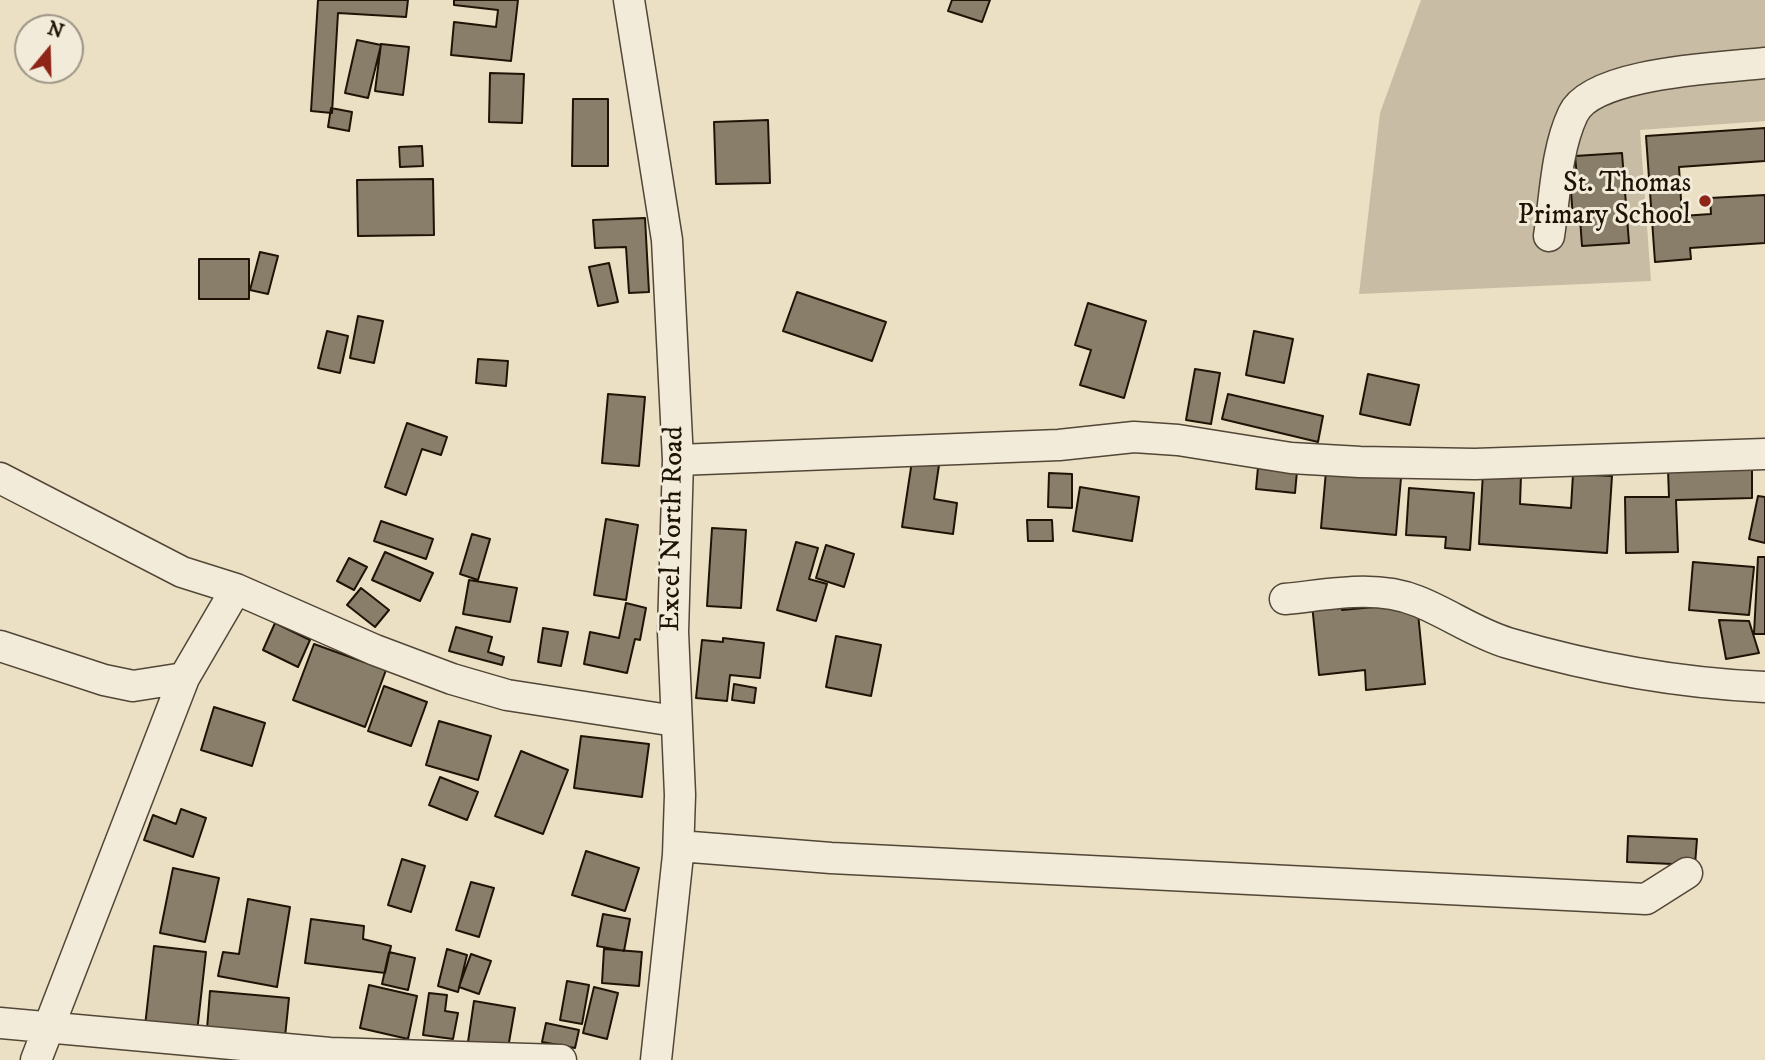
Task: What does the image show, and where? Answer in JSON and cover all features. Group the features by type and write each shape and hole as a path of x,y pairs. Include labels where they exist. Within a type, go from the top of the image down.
{"street":[{"name":"Excel North Road","path":"629,0 667,240 678,460 673,632 680,796 679,845 656,1060"},
{"path":"1549,236 1565,135 1574,111 1592,93 1618,82 1765,62"},
{"path":"678,460 1059,445 1134,437 1178,440 1291,457 1360,462 1475,464 1765,454"},
{"path":"0,478 182,572 236,589 375,650 452,679 507,695 675,721"},
{"path":"36,1060 184,678 236,589"},
{"path":"1285,599 1371,592 1395,595 1416,600 1483,635 1595,667 1651,677 1765,687"},
{"path":"0,646 104,680 133,686 184,678"},
{"path":"679,845 831,858 1646,899 1687,873"},
{"path":"0,1023 330,1052 561,1060"}],"shaded area":[{"path":"1421,0 1765,0 1765,121 1640,130 1651,281 1359,294 1380,113"}],"building":[{"path":"318,0 408,0 406,17 338,13 332,113 311,111"},
{"path":"454,0 518,0 511,61 451,55 454,22 496,27 498,10 454,5"},
{"path":"952,0 990,0 982,22 948,11"},
{"path":"357,40 381,45 368,98 345,93"},
{"path":"381,44 409,47 403,95 375,91"},
{"path":"490,73 524,74 522,123 489,122"},
{"path":"573,99 608,99 608,166 572,166"},
{"path":"331,108 352,112 349,131 328,127"},
{"path":"768,120 770,183 716,184 714,122"},
{"path":"1765,128 1765,161 1679,167 1682,216 1711,214 1710,198 1765,195 1765,243 1690,248 1691,259 1655,262 1646,136"},
{"path":"422,146 423,166 400,167 399,147"},
{"path":"1622,153 1629,243 1582,246 1580,218 1573,218 1570,178 1577,177 1575,156"},
{"path":"433,179 434,235 358,236 357,180"},
{"path":"645,218 649,292 629,293 626,247 595,248 593,220"},
{"path":"260,252 278,256 268,294 250,290"},
{"path":"199,259 249,259 249,299 199,299"},
{"path":"609,263 618,302 598,306 589,267"},
{"path":"797,292 886,322 872,361 783,331"},
{"path":"1088,303 1146,321 1124,398 1080,385 1091,350 1075,345"},
{"path":"358,316 383,321 374,363 350,358"},
{"path":"327,331 348,336 340,373 318,368"},
{"path":"1254,331 1293,339 1284,383 1246,375"},
{"path":"478,359 508,361 506,386 476,383"},
{"path":"1195,369 1220,373 1211,424 1186,420"},
{"path":"1368,374 1419,385 1410,425 1360,414"},
{"path":"608,394 645,397 639,466 602,463"},
{"path":"1228,394 1323,416 1318,442 1222,419"},
{"path":"407,423 447,437 441,455 422,449 406,495 385,487"},
{"path":"912,461 939,465 934,499 957,503 953,534 902,527"},
{"path":"1752,465 1752,498 1676,500 1678,552 1626,553 1625,497 1669,497 1668,470"},
{"path":"1258,467 1297,471 1295,493 1256,489"},
{"path":"1326,471 1401,478 1396,535 1321,528"},
{"path":"1483,472 1521,475 1520,504 1571,508 1573,474 1612,476 1607,553 1479,544"},
{"path":"1049,473 1072,474 1072,508 1048,507"},
{"path":"1080,487 1139,497 1132,541 1073,531"},
{"path":"1409,488 1474,493 1470,550 1445,548 1446,537 1406,535"},
{"path":"1758,496 1765,497 1765,543 1749,539"},
{"path":"606,519 638,525 626,600 594,595"},
{"path":"1027,520 1052,520 1053,541 1028,541"},
{"path":"381,521 433,539 426,559 374,541"},
{"path":"712,528 746,530 741,608 707,606"},
{"path":"472,534 490,539 478,580 460,574"},
{"path":"796,542 818,548 809,579 827,584 816,621 777,610"},
{"path":"826,545 854,554 844,587 816,578"},
{"path":"385,552 433,573 420,601 372,580"},
{"path":"1758,557 1765,557 1765,634 1754,634"},
{"path":"349,558 367,567 354,590 337,581"},
{"path":"1693,562 1754,567 1749,615 1689,610"},
{"path":"469,580 517,588 510,622 463,614"},
{"path":"361,588 389,610 375,627 347,605"},
{"path":"1341,601 1342,610 1417,603 1425,684 1366,690 1365,670 1319,675 1312,604"},
{"path":"626,603 646,608 640,640 635,639 627,673 584,664 590,632 619,638"},
{"path":"1719,620 1749,621 1759,653 1726,659"},
{"path":"275,623 310,640 298,667 263,650"},
{"path":"456,627 492,637 488,652 504,657 502,665 449,651"},
{"path":"543,628 568,632 561,666 538,662"},
{"path":"836,636 881,645 871,696 826,687"},
{"path":"723,638 764,643 760,678 730,675 727,701 696,698 702,640 723,642"},
{"path":"314,644 386,670 365,727 293,700"},
{"path":"734,684 756,688 754,703 732,700"},
{"path":"384,686 427,702 411,746 368,731"},
{"path":"214,707 265,723 252,766 201,750"},
{"path":"439,721 491,736 478,780 426,765"},
{"path":"581,736 649,744 642,797 574,788"},
{"path":"521,751 568,770 543,834 495,816"},
{"path":"440,777 478,792 467,820 429,805"},
{"path":"181,809 206,818 193,857 144,840 153,815 176,824"},
{"path":"1628,836 1697,839 1695,865 1627,862"},
{"path":"586,851 639,868 625,911 572,895"},
{"path":"402,859 425,866 411,912 388,905"},
{"path":"173,868 219,878 205,942 160,933"},
{"path":"471,882 494,888 479,937 456,930"},
{"path":"248,899 290,907 277,987 218,976 223,952 239,954"},
{"path":"603,914 630,919 624,951 597,946"},
{"path":"311,919 364,926 363,939 391,946 385,973 305,963"},
{"path":"154,946 206,952 197,1032 145,1026"},
{"path":"447,949 467,955 458,992 438,986"},
{"path":"604,949 642,952 639,986 602,983"},
{"path":"389,952 415,958 408,990 382,984"},
{"path":"471,954 491,961 479,994 459,987"},
{"path":"567,981 589,985 582,1024 560,1020"},
{"path":"369,985 417,996 408,1039 360,1028"},
{"path":"594,987 618,993 607,1039 583,1033"},
{"path":"210,991 289,998 285,1037 207,1029"},
{"path":"429,993 447,995 445,1011 458,1013 453,1039 423,1035"},
{"path":"474,1001 515,1008 508,1048 468,1042"},
{"path":"546,1023 579,1030 575,1048 542,1042"}],"place":[{"name":"St. Thomas Primary School","path":"1705,201"}]}
